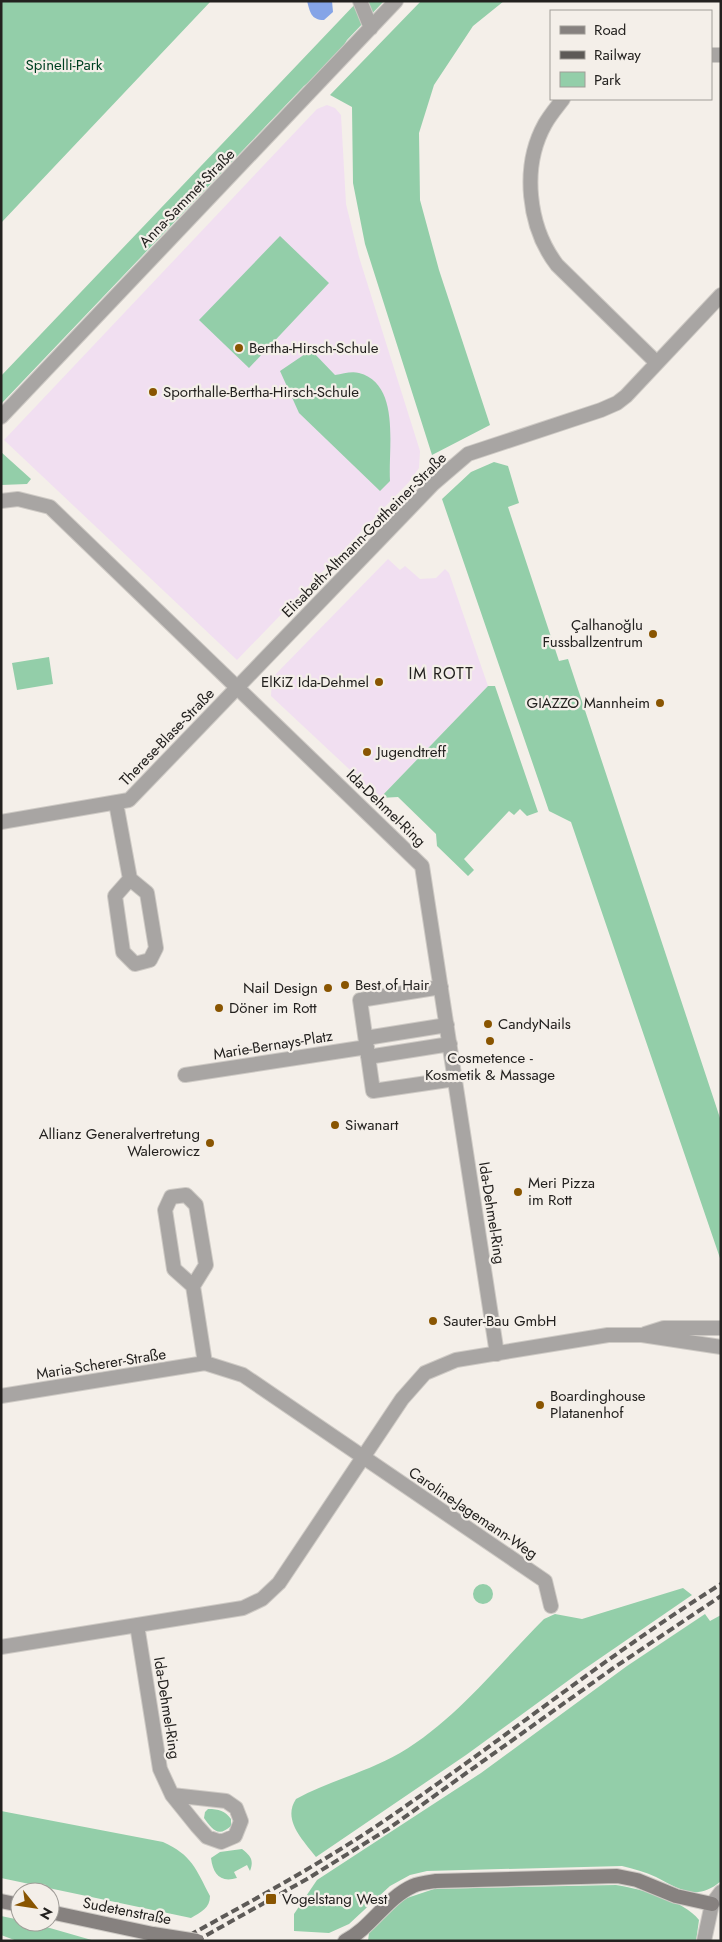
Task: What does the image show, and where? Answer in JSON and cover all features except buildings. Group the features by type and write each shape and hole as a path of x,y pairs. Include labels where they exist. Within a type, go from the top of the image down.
{"main road":[{"path":"345,1941 356,1935 398,1895 413,1885 436,1881 617,1876 637,1880 676,1896 712,1904"},
{"name":"Sudetenstraße","path":"60,1914 153,1934 197,1941"}],"street":[{"name":"Anna-Sammet-Straße","path":"1,417 396,1"},
{"path":"362,6 370,28"},
{"path":"562,100 541,133 532,165 530,192 543,240 558,265 657,363"},
{"name":"Elisabeth-Altmann-Gottheiner-Straße","path":"238,688 433,484 468,454 602,410 617,403 626,396 721,295"},
{"name":"Ida-Dehmel-Ring","path":"1,501 18,499 50,507 422,866 497,1354"},
{"name":"Therese-Blase-Straße","path":"1,822 128,800 238,688"},
{"name":"Therese-Blase-Straße","path":"116,803 130,879"},
{"path":"130,879 147,893 156,948 150,960 135,964 123,952 115,896 130,879"},
{"path":"442,988 360,1000 374,1092 455,1079"},
{"name":"Marie-Bernays-Platz","path":"185,1075 367,1047 447,1025"},
{"name":"Marie-Bernays-Platz","path":"367,1047 450,1044"},
{"path":"194,1286 174,1269 165,1210 171,1197 186,1195 196,1205 206,1265 194,1286 205,1364"},
{"path":"642,1335 664,1328 721,1328"},
{"path":"1,1647 243,1608 262,1599 279,1582 402,1399 425,1372 456,1360 608,1335 642,1335 721,1347"},
{"name":"Maria-Scherer-Straße","path":"1,1396 205,1364 242,1375 362,1458"},
{"name":"Caroline-Jagemann-Weg","path":"362,1458 546,1581 551,1606"},
{"name":"Ida-Dehmel-Ring","path":"137,1625 160,1770 172,1795 207,1838 221,1842 235,1836 241,1821 236,1808 226,1801 172,1795"},
{"path":"704,1941 712,1904 721,1892"}],"shaded area":[{"name":"Bertha-Hirsch-Schule","path":"327,105 335,108 341,115 346,204 359,257 420,451 419,468 409,482 237,660 4,440 317,109"},
{"name":"ElKiZ Ida-Dehmel","path":"388,559 400,570 405,566 420,579 436,578 445,569 449,573 488,686 380,798 271,696 272,678"}],"green space":[{"name":"Spinelli-Park","path":"1,1 211,1 1,223"},
{"path":"358,1 384,1 347,40 341,50 304,86 1,404 1,376"},
{"path":"421,1 504,1 473,26 434,85 419,133 420,200 439,270 490,425 432,455 365,244 353,183 352,107 330,95"},
{"path":"280,236 329,283 249,368 199,320"},
{"path":"311,350 335,375 350,372 359,373 372,379 381,390 387,403 390,419 390,481 380,491 299,413 280,371"},
{"path":"1,452 31,479 27,484 1,485"},
{"path":"494,462 508,466 519,503 508,507 559,661 568,659 721,1121 721,1261 571,822 549,811 442,499 471,472"},
{"path":"49,657 53,684 17,690 12,663"},
{"path":"488,686 495,686 538,812 527,816 520,809 514,815 509,811 464,859 474,870 468,876 437,846 436,834 398,797 380,798"},
{"path":"483,1584 490,1587 493,1594 490,1601 483,1604 476,1601 473,1594 476,1587"},
{"path":"683,1588 692,1595 580,1672 466,1755 316,1857 300,1837 291,1815 296,1799 387,1760 421,1739 458,1708 544,1619 555,1614 582,1619"},
{"path":"705,1614 710,1621 721,1615 721,1881 704,1891 696,1892 680,1889 652,1875 622,1866 427,1871 410,1875 390,1886 349,1924 329,1933 294,1931 294,1914 317,1880 481,1773 627,1666"},
{"path":"208,1809 224,1812 231,1819 231,1826 219,1832 213,1829 204,1818 205,1812"},
{"path":"1,1811 163,1842 181,1852 192,1864 210,1896 210,1900 204,1909 191,1918 60,1890 60,1882 20,1882 1,1878"},
{"path":"242,1849 251,1858 250,1871 247,1865 234,1872 237,1878 226,1879 218,1876 211,1858 220,1852"},
{"path":"616,1885 661,1896 692,1913 699,1920 696,1941 368,1941 369,1933 404,1899 434,1889"},
{"path":"1,1916 10,1918 10,1932 60,1931 95,1941 17,1941 1,1935"}],"water":[{"path":"307,1 332,1 333,12 324,20 316,19 310,12"}],"railway":[{"path":"179,1941 301,1873 372,1829 632,1643 721,1584"},
{"path":"196,1941 307,1879 388,1829 612,1669 721,1596"}],"place":[{"name":"Bertha-Hirsch-Schule","path":"239,348"},
{"name":"Sporthalle-Bertha-Hirsch-Schule","path":"153,392"},
{"name":"Çalhanoğlu Fussballzentrum","path":"653,634"},
{"name":"ElKiZ Ida-Dehmel","path":"379,682"},
{"name":"GIAZZO Mannheim","path":"660,703"},
{"name":"Jugendtreff","path":"367,752"},
{"name":"Best of Hair","path":"345,985"},
{"name":"Nail Design","path":"328,988"},
{"name":"Döner im Rott","path":"219,1008"},
{"name":"CandyNails","path":"488,1024"},
{"name":"Cosmetence - Kosmetik & Massage","path":"490,1041"},
{"name":"Siwanart","path":"335,1125"},
{"name":"Allianz Generalvertretung Walerowicz","path":"210,1143"},
{"name":"Meri Pizza im Rott","path":"518,1192"},
{"name":"Sauter-Bau GmbH","path":"433,1321"},
{"name":"Boardinghouse Platanenhof","path":"540,1405"},
{"name":"Vogelstang West","path":"271,1899"}],"district":[{"name":"IM ROTT","path":"441,673"}]}
